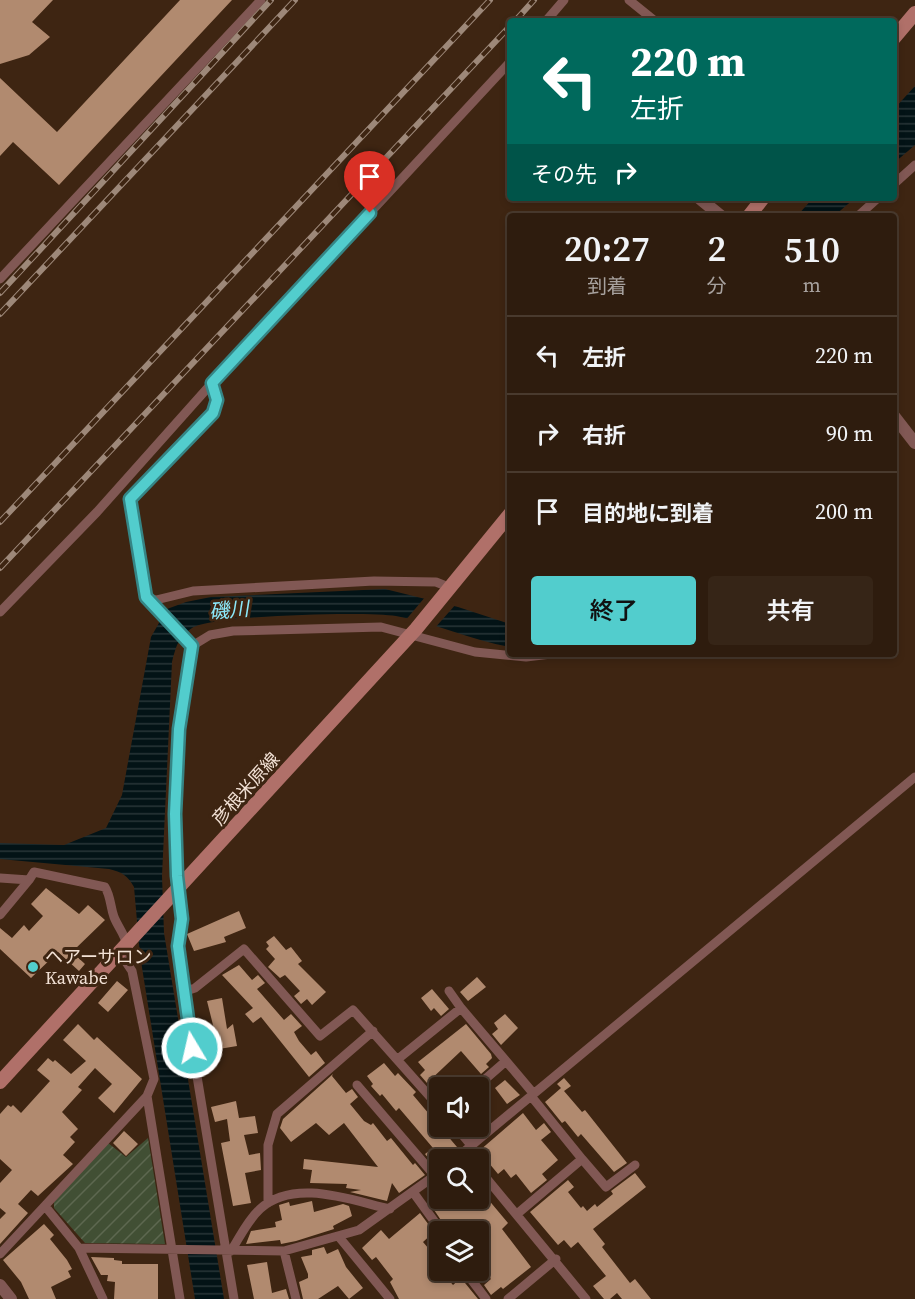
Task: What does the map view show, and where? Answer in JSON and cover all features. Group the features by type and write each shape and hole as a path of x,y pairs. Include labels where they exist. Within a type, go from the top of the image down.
{"main road":[{"path":"897,34 915,13"},
{"path":"751,213 761,201"},
{"name":"彦根米原線","path":"0,1082 176,893 414,631 507,518"}],"street":[{"path":"0,279 261,0"},
{"path":"549,18 564,0"},
{"path":"629,0 651,18"},
{"path":"0,612 97,512 212,383 507,65"},
{"path":"897,181 915,165"},
{"path":"703,201 717,213"},
{"path":"861,213 875,201"},
{"path":"189,643 149,601 130,499 213,413 217,400 212,383"},
{"path":"897,420 915,443"},
{"path":"149,601 193,591 374,581 436,582 448,591"},
{"path":"189,643 210,635 233,631 381,627 414,631 475,652 507,655"},
{"path":"189,643 179,729 176,790 176,893 182,919 178,946 183,992 234,1299"},
{"path":"462,1137 468,1148 915,777"},
{"path":"0,915 34,872 105,887 110,896 114,919 124,931 154,1079 147,1096 0,1254"},
{"path":"0,878 29,880"},
{"path":"183,992 195,988 244,949 320,1036 353,1010 429,1095"},
{"path":"449,991 606,1187 635,1165"},
{"path":"398,1059 461,1008"},
{"path":"268,1203 268,1145 277,1114 373,1031"},
{"path":"488,1077 506,1061"},
{"path":"357,1085 429,1165"},
{"path":"147,1096 180,1299"},
{"path":"517,1214 582,1159"},
{"path":"79,1248 284,1251 339,1238 359,1230 429,1180"},
{"path":"489,1181 556,1259 586,1299"},
{"path":"226,1251 248,1222 268,1203 285,1194 305,1192 390,1209"},
{"path":"413,1192 434,1221"},
{"path":"45,1206 79,1248 103,1299"},
{"path":"339,1238 390,1299"},
{"path":"284,1251 296,1299"},
{"path":"508,1299 556,1259"},
{"path":"472,1281 486,1299"},
{"path":"0,1285 11,1299"}],"green space":[{"path":"148,1138 165,1244 85,1243 54,1208 54,1202 108,1143 126,1157"}],"water":[{"path":"915,86 915,145 897,160 897,106"},
{"path":"810,201 852,201 838,213 800,213"},
{"name":"磯川","path":"385,589 458,607 507,623 507,646 396,616 325,614 259,617 206,624 192,628 178,643 172,662 162,876 164,933 224,1299 195,1299 140,955 134,887 124,875 109,869 0,859 0,843 64,845 106,828 122,795 151,637 167,609 211,597"}],"pier":[{"path":"426,596 457,603 434,629 404,622"}],"building":[{"path":"0,0 53,0 32,22 50,37 29,55 0,64"},
{"path":"180,0 232,0 59,185 13,142 0,156 0,78 57,132"},
{"path":"46,888 79,914 88,905 105,920 72,952 85,964 79,971 58,952 31,978 0,949 0,928 12,938 24,925 29,931 43,916 31,904"},
{"path":"239,911 246,928 224,937 226,942 194,951 187,934"},
{"path":"274,936 286,950 291,947 302,961 298,964 326,992 312,1005 307,999 301,1004 294,996 300,991 285,975 280,978 268,967 275,959 266,949 269,946 266,942"},
{"path":"239,965 252,980 258,975 265,983 257,989 284,1020 291,1014 302,1026 294,1032 299,1041 311,1055 316,1051 325,1063 309,1077 261,1017 253,1023 245,1014 253,1008 222,975"},
{"path":"477,977 486,987 468,1001 460,992"},
{"path":"117,981 128,990 108,1012 98,1003"},
{"path":"432,989 449,1009 441,1016 434,1008 431,1011 421,998"},
{"path":"222,998 227,1029 233,1024 237,1046 219,1049 207,1001"},
{"path":"505,1014 518,1028 501,1045 492,1034 498,1029 494,1023"},
{"path":"78,1024 94,1040 97,1037 142,1079 114,1113 98,1098 112,1084 95,1068 78,1087 82,1090 62,1112 78,1129 70,1137 75,1142 63,1155 73,1164 38,1196 31,1190 18,1204 28,1213 0,1244 0,1219 6,1213 0,1208 0,1183 12,1170 0,1159 0,1114 8,1105 11,1107 13,1105 21,1113 50,1081 37,1070 48,1058 53,1062 55,1060 71,1074 86,1061 63,1040"},
{"path":"466,1024 492,1058 486,1064 489,1067 481,1074 461,1051 433,1077 429,1077 427,1083 420,1075 425,1070 418,1062"},
{"path":"384,1063 395,1076 398,1073 416,1092 413,1095 429,1114 429,1137 449,1137 457,1147 455,1149 432,1149 399,1108 396,1111 382,1094 380,1096 371,1086 373,1084 367,1076"},
{"path":"333,1074 332,1076 346,1093 352,1089 358,1097 350,1104 364,1121 371,1125 373,1123 387,1141 391,1138 413,1165 415,1163 425,1175 399,1193 392,1183 387,1201 350,1192 361,1190 346,1188 347,1184 310,1183 312,1170 303,1169 304,1159 378,1167 344,1123 329,1135 316,1123 291,1142 280,1128 283,1119"},
{"path":"564,1078 571,1086 564,1091 582,1112 585,1110 627,1163 614,1172 581,1134 578,1137 565,1121 562,1123 545,1102 561,1088 557,1084"},
{"path":"505,1080 520,1095 507,1104 495,1088"},
{"path":"236,1101 239,1118 255,1116 258,1133 244,1135 249,1155 260,1153 261,1170 245,1173 251,1203 233,1206 221,1143 230,1141 227,1119 215,1122 211,1107"},
{"path":"523,1113 536,1130 544,1123 551,1132 541,1140 558,1160 542,1174 547,1180 531,1193 516,1174 511,1178 504,1169 498,1174 489,1163 489,1149 481,1149"},
{"path":"124,1131 138,1144 126,1156 113,1143"},
{"path":"635,1173 646,1187 593,1229 605,1244 602,1247 630,1283 635,1279 651,1299 622,1299 617,1293 610,1299 604,1299 593,1286 606,1276 578,1242 571,1248 564,1240 558,1245 530,1212 568,1180 574,1187 568,1192 581,1208 583,1206 587,1211 595,1204 597,1207 613,1194 611,1191"},
{"path":"489,1200 508,1223 502,1229 531,1267 503,1289 501,1287 491,1295 484,1285 491,1279 489,1277 489,1221 442,1221 433,1209 489,1209"},
{"path":"312,1201 314,1212 343,1204 349,1206 352,1216 333,1226 334,1229 296,1241 281,1244 280,1240 246,1244 251,1231 276,1227 275,1222 282,1220 279,1205 289,1202 290,1206"},
{"path":"420,1213 429,1225 429,1237 423,1242 429,1249 429,1281 450,1281 453,1285 458,1281 463,1281 478,1299 399,1299 390,1282 393,1279 376,1257 372,1260 362,1248 381,1230 389,1239"},
{"path":"44,1224 54,1235 50,1239 72,1269 68,1271 71,1277 51,1287 56,1299 29,1299 21,1282 3,1260"},
{"path":"324,1247 327,1254 338,1249 346,1267 363,1288 349,1299 338,1286 318,1299 303,1299 299,1282 308,1278 308,1274 301,1257 312,1255 312,1250"},
{"path":"91,1257 114,1258 114,1260 122,1261 122,1264 158,1264 158,1299 114,1299 115,1282 107,1281 108,1275 101,1275"},
{"path":"267,1262 272,1293 286,1289 289,1299 254,1299 247,1265"}],"railway":[{"path":"0,293 271,0"},
{"path":"0,314 295,0"},
{"path":"0,522 490,0"},
{"path":"518,18 534,0"},
{"path":"0,568 507,29"}],"place":[{"name":"ヘアーサロン Kawabe","path":"33,967"}],"route":[{"path":"192,1048 178,946 182,903 177,876 175,814 179,729 192,646 146,597 130,499 213,413 217,400 212,383 370,213"}]}
